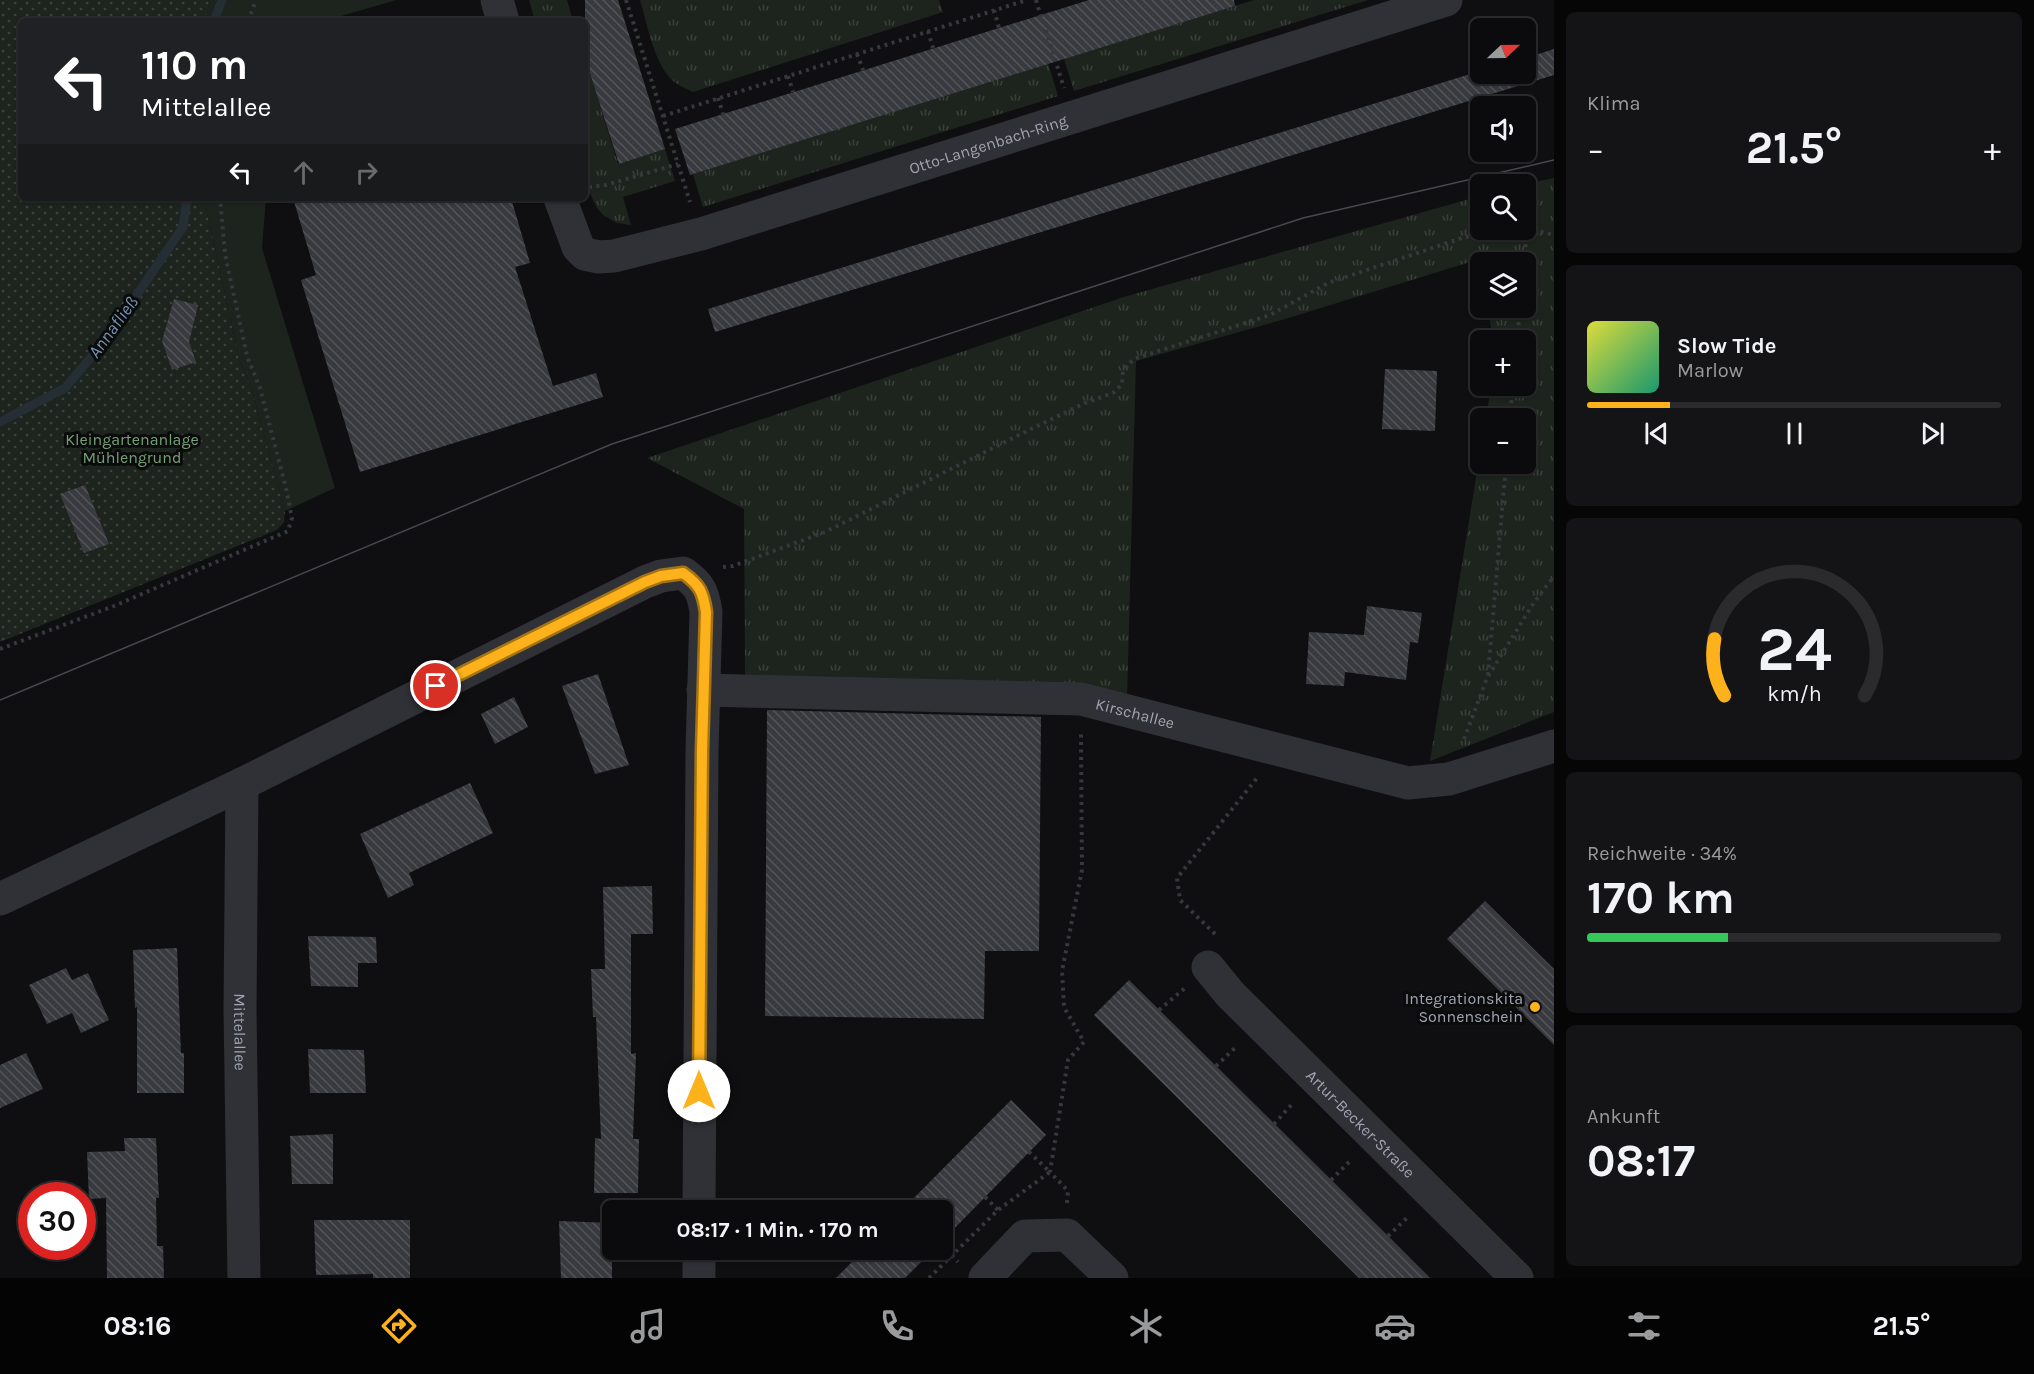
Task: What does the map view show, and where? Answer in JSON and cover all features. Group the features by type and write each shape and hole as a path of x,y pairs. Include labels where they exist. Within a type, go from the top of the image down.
{"street":[{"path":"497,0 502,18"},
{"name":"Otto-Langenbach-Ring","path":"561,201 578,247 585,254 598,258 614,256 701,234 1446,0"},
{"path":"0,899 242,784 645,582 661,576 683,573 695,582 703,595 706,612 703,690 699,1200"},
{"name":"Kirschallee","path":"703,690 1081,699 1408,783 1449,779 1554,746"},
{"name":"Mittelallee","path":"242,784 240,1009 244,1278"},
{"name":"Artur-Becker-Straße","path":"1214,953 1230,994 1517,1278"},
{"path":"985,1278 1025,1236 1067,1235 1112,1278"},
{"path":"699,1260 699,1278"}],"path":[{"path":"249,18 256,0"},
{"path":"626,0 701,234"},
{"path":"663,116 1027,0"},
{"path":"1036,0 1041,17"},
{"path":"994,10 999,28"},
{"path":"1046,30 1073,117"},
{"path":"928,31 933,48"},
{"path":"632,46 640,44"},
{"path":"857,54 863,70"},
{"path":"788,76 793,92"},
{"path":"718,98 723,114"},
{"path":"652,108 659,105"},
{"path":"588,188 606,185 678,164"},
{"path":"0,649 114,606 288,531 292,518 286,488 260,388 247,356 225,254 220,201"},
{"path":"1536,230 1554,235"},
{"path":"683,573 705,568 734,566 825,532 1085,403 1113,393 1122,384 1123,370 1134,359 1270,315 1328,283 1470,236"},
{"path":"1487,678 1505,474"},
{"path":"1449,779 1487,678 1533,604 1554,576"},
{"path":"929,1278 998,1210 1050,1172 1068,1060 1084,1042 1064,1007 1062,971 1082,870 1081,699"},
{"path":"1214,953 1180,900 1177,878 1281,749"},
{"path":"1216,1066 1238,1045"},
{"path":"1274,1124 1295,1101"},
{"path":"1330,1180 1360,1151"},
{"path":"1029,1152 1068,1191 1067,1235"},
{"path":"1388,1236 1410,1215"}],"green space":[{"name":"Kleingartenanlage Mühlengrund","path":"0,0 210,0 206,18 18,18 18,201 205,201 240,362 251,387 285,511 284,522 277,530 0,642"},
{"path":"210,0 396,0 334,18 206,18"},
{"path":"529,0 567,0 572,18 534,18"},
{"path":"640,0 939,0 943,12 693,92 674,82 663,69 651,40"},
{"path":"1254,0 1368,0 1074,91 1064,59"},
{"path":"1048,63 1058,96 703,207 693,174"},
{"path":"588,68 618,164 665,149 675,181 623,197 631,225 617,223 603,215 588,189"},
{"path":"1554,178 1554,712 1430,761 1477,474 1536,474 1536,408 1488,408 1489,396 1536,396 1536,330 1491,330 1490,318 1536,318 1536,252 1470,252 1470,262 1285,319 1136,361 1127,700 745,680 744,509 647,458 1124,297 1470,199 1470,240 1536,240 1536,182"},
{"path":"205,201 266,201 262,248 335,488 285,511 251,387 240,362"}],"building":[{"path":"585,0 618,0 665,149 619,164 588,67 588,18 585,18"},
{"path":"1089,0 1234,0 1235,6 690,175 675,129"},
{"path":"1554,49 1554,75 1536,81 1536,55"},
{"path":"1470,74 1470,84 1525,84 1485,96 1470,96 1470,101 715,332 708,309"},
{"path":"294,201 512,201 530,263 515,267 553,386 596,373 603,397 360,472 301,280 316,275"},
{"path":"174,299 198,305 189,342 196,362 172,370 162,341"},
{"path":"1385,369 1437,371 1435,431 1382,429"},
{"path":"85,485 109,544 84,553 60,494"},
{"path":"1367,606 1422,613 1418,643 1410,642 1406,680 1345,672 1344,686 1306,684 1309,632 1364,635"},
{"path":"598,674 629,765 595,774 562,686"},
{"path":"514,697 528,727 495,744 481,714"},
{"path":"767,710 1041,717 1039,951 985,951 984,1019 765,1016"},
{"path":"470,783 493,833 409,873 414,885 388,898 360,834"},
{"path":"652,886 653,934 631,934 631,1054 636,1053 633,1139 639,1139 638,1193 594,1193 595,1138 601,1139 596,1017 593,1017 591,969 605,969 603,887"},
{"name":"Integrationskita Sonnenschein","path":"1485,901 1554,969 1554,1045 1447,939"},
{"path":"308,936 376,937 377,963 358,963 358,987 311,986"},
{"path":"177,948 181,1053 184,1053 184,1093 137,1093 137,1007 135,1008 133,950"},
{"path":"66,968 72,980 88,973 109,1020 81,1033 72,1013 47,1024 29,985"},
{"path":"1129,980 1430,1278 1359,1278 1094,1015"},
{"path":"308,1049 364,1050 366,1093 310,1093"},
{"path":"26,1053 43,1089 0,1108 0,1065"},
{"path":"1011,1100 1046,1135 953,1230 953,1200 912,1200"},
{"path":"333,1134 333,1184 292,1184 290,1136"},
{"path":"124,1138 156,1138 159,1198 156,1198 157,1246 163,1246 164,1278 107,1278 106,1198 96,1199 96,1182 88,1182 87,1152 125,1151"},
{"path":"314,1220 410,1220 410,1278 373,1278 373,1274 316,1275"},
{"path":"559,1221 602,1223 602,1260 612,1260 612,1278 561,1278"},
{"path":"854,1260 923,1260 905,1278 836,1278"}],"waterway":[{"name":"Annafließ","path":"215,18 222,0"},
{"name":"Annafließ","path":"0,422 65,388 109,336 183,227 187,201"}],"tram line":[{"path":"0,700 612,444 1303,218 1554,160"}],"place":[{"name":"Integrationskita Sonnenschein","path":"1535,1007"}],"route":[{"path":"436,686 645,582 661,576 683,573 695,582 703,595 706,612 702,751 699,1091"}]}
